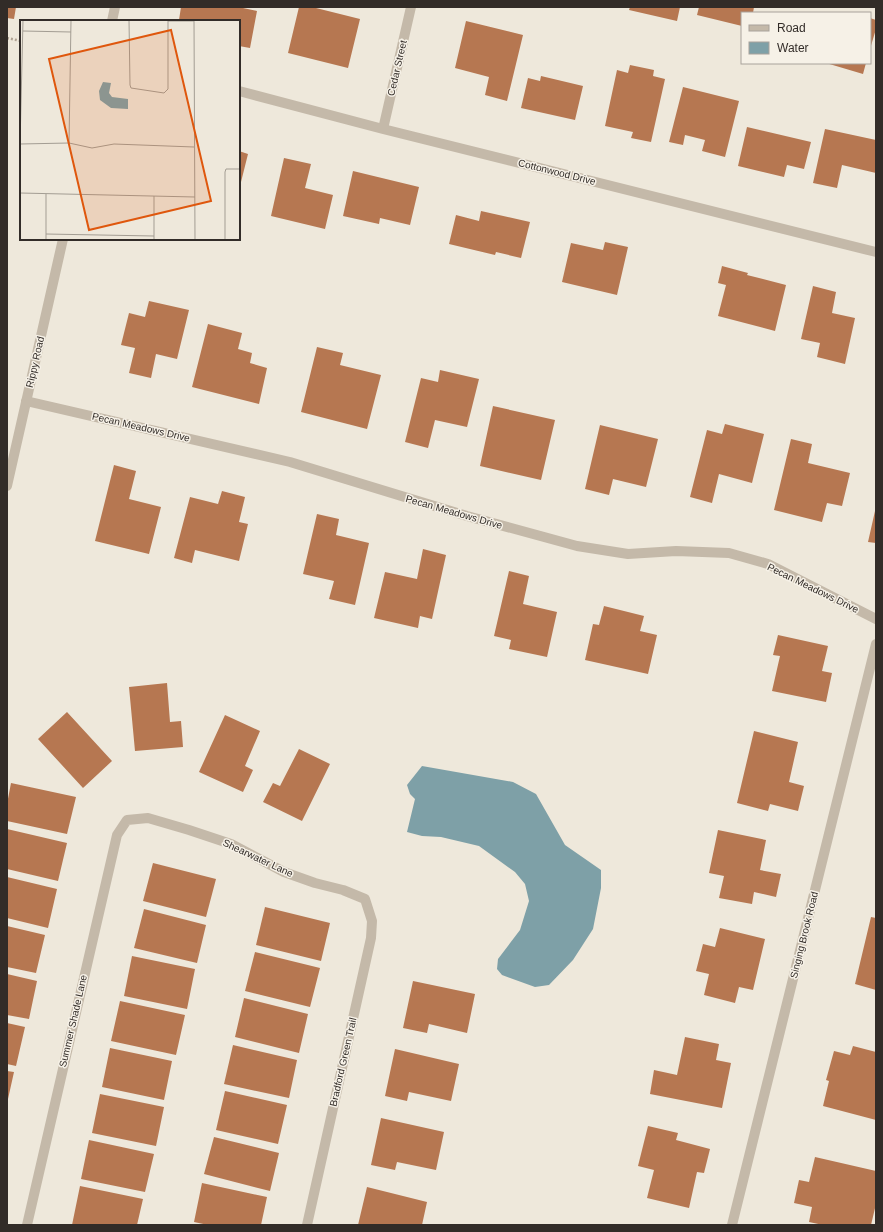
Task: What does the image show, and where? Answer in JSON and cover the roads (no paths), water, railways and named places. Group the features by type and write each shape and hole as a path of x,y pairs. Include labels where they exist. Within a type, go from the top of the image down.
{"street":[{"path":"112,20 115,7"},
{"name":"Cedar Street","path":"383,129 411,7"},
{"name":"Cottonwood Drive","path":"240,91 383,129 876,252"},
{"name":"Rippy Road","path":"7,486 63,240"},
{"name":"Pecan Meadows Drive","path":"26,401 290,462 467,516 576,546 628,554 676,551 729,553 768,564 876,618"},
{"name":"Singing Brook Road","path":"732,1225 876,644"},
{"name":"Shearwater Lane","path":"127,820 148,818 190,830 231,844 284,872 315,883 343,890 365,899"},
{"name":"Summer Shade Lane","path":"27,1225 111,855 117,835 127,820"},
{"name":"Bradford Green Trail","path":"307,1225 371,938 372,921 365,899"}],"water":[{"path":"422,766 513,782 536,794 565,845 601,870 601,888 593,929 573,960 549,985 535,987 502,975 497,969 498,959 520,930 529,901 525,884 515,872 479,846 441,837 422,836 407,832 415,799 410,794 407,785"}]}
